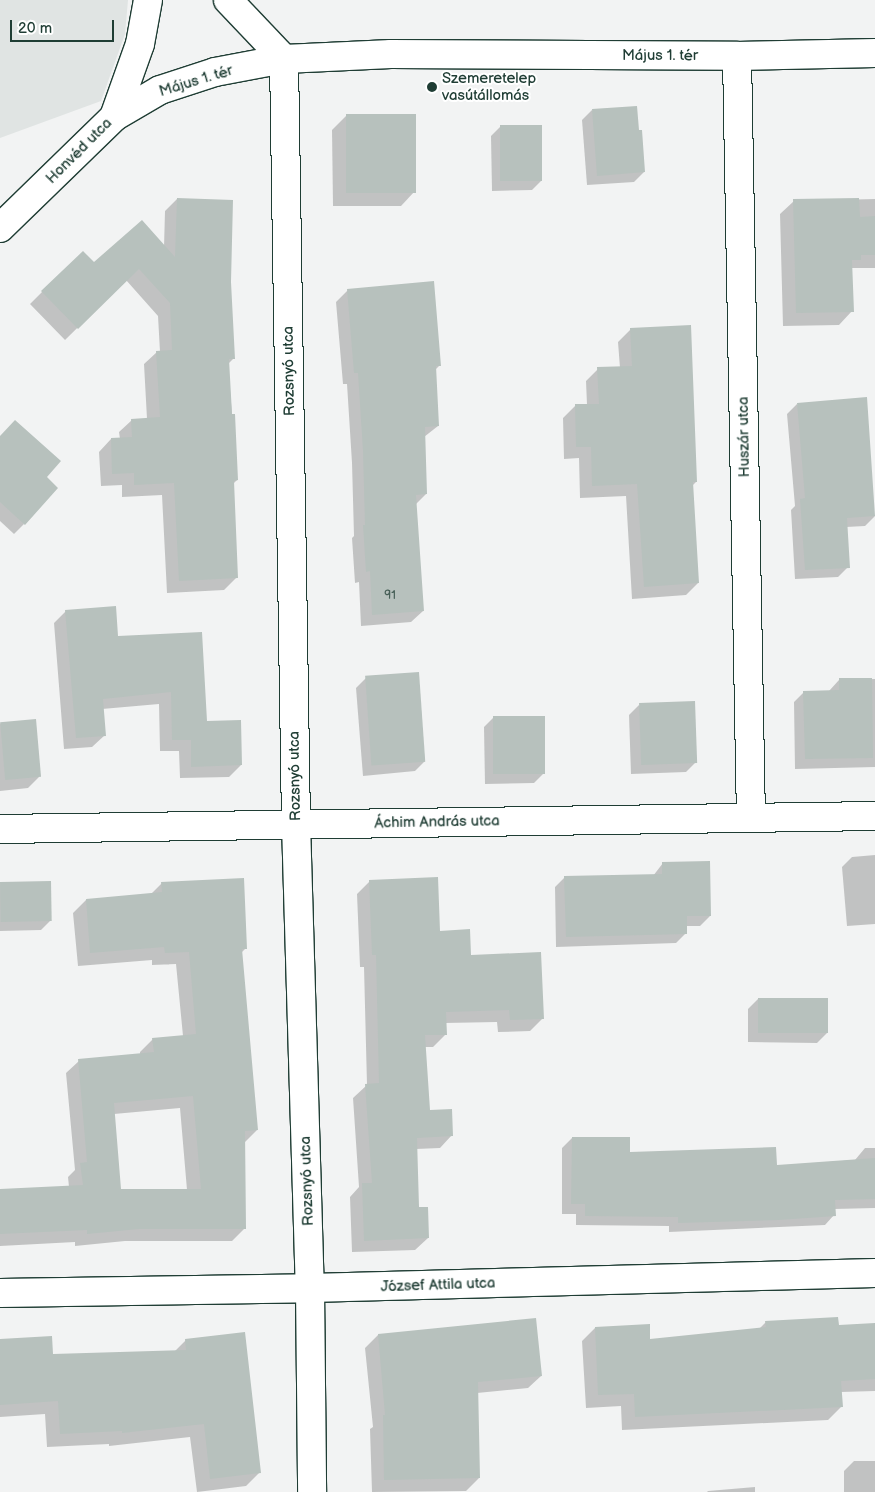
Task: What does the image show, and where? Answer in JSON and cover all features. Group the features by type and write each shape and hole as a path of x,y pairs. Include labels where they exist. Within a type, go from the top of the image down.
{"street":[{"name":"Honvéd utca","path":"0,228 114,117 140,44 148,0"},
{"path":"228,0 284,60"},
{"name":"Május 1. tér","path":"114,117 160,90 215,72 284,60 391,54 737,56 875,53"},
{"name":"Huszár utca","path":"737,56 751,818"},
{"name":"Rozsnyó utca","path":"284,60 296,823 310,1288 312,1492"},
{"name":"Áchim András utca","path":"0,829 296,823 875,816"},
{"name":"József Attila utca","path":"0,1293 310,1288 875,1272"}],"shaded area":[{"path":"0,0 128,0 125,34 101,101 0,138"}],"building":[{"path":"637,106 639,130 642,130 645,172 597,176 592,109"},
{"path":"346,114 416,114 416,193 346,193"},
{"path":"500,125 542,125 542,181 500,181"},
{"path":"177,198 233,200 231,282 235,359 229,359 232,414 235,414 238,480 234,481 238,578 179,581 174,483 134,485 134,473 112,474 111,438 132,437 131,419 160,417 156,351 172,350 170,303 139,269 78,329 41,291 83,251 94,262 142,220 175,257"},
{"path":"859,198 860,217 875,216 875,255 861,255 861,260 852,260 854,312 796,313 793,199"},
{"path":"434,281 441,366 436,366 439,426 425,427 427,494 416,495 424,611 372,615 370,571 366,572 363,525 365,525 363,451 358,373 354,373 347,289"},
{"path":"691,325 697,482 693,482 699,583 644,587 637,484 592,486 591,447 576,447 575,404 599,404 597,367 632,366 630,328"},
{"path":"867,397 875,516 847,518 850,568 805,570 800,499 805,498 797,403"},
{"path":"15,420 61,461 47,477 58,488 25,525 0,502 0,436"},
{"path":"116,606 118,636 202,632 207,721 241,720 242,765 191,767 191,740 172,740 171,692 103,699 106,736 76,738 65,610"},
{"path":"419,672 425,762 371,766 365,676"},
{"path":"839,678 872,678 873,758 805,759 803,691 839,690"},
{"path":"695,701 697,763 641,765 639,703"},
{"path":"493,716 545,716 545,774 493,774"},
{"path":"36,719 41,777 5,780 0,722"},
{"path":"710,861 711,916 687,916 687,934 566,937 564,876 662,874 662,862"},
{"path":"438,877 440,931 470,929 471,955 541,952 544,1019 510,1020 509,1010 446,1012 447,1035 425,1035 430,1110 452,1109 453,1136 417,1138 419,1207 428,1207 429,1238 364,1241 362,1183 372,1183 365,1084 379,1083 376,955 372,955 369,880"},
{"path":"244,878 247,949 242,949 258,1130 245,1131 246,1229 139,1229 87,1234 87,1230 0,1234 0,1189 83,1185 80,1163 87,1162 78,1059 154,1052 152,1038 196,1034 189,952 165,953 164,947 90,953 86,899 162,892 161,882","holes":["193,1096 201,1189 121,1189 114,1103"]},
{"path":"51,881 52,921 1,922 0,882"},
{"path":"758,998 828,998 828,1033 758,1033"},
{"path":"572,1137 630,1137 630,1152 776,1147 777,1165 875,1158 875,1199 835,1200 836,1216 778,1220 678,1223 678,1217 585,1216 585,1204 571,1204"},
{"path":"838,1317 839,1325 875,1323 875,1379 841,1381 843,1407 635,1417 634,1394 598,1395 595,1327 650,1324 650,1339 766,1327 765,1321"},
{"path":"536,1318 542,1376 478,1382 480,1478 384,1480 383,1415 385,1415 378,1334"},
{"path":"245,1332 261,1473 210,1479 204,1424 122,1433 122,1431 60,1434 58,1401 0,1405 0,1339 52,1336 53,1354 186,1350 185,1339"}],"place":[{"name":"Szemeretelep vasútállomás","path":"432,87"}]}
